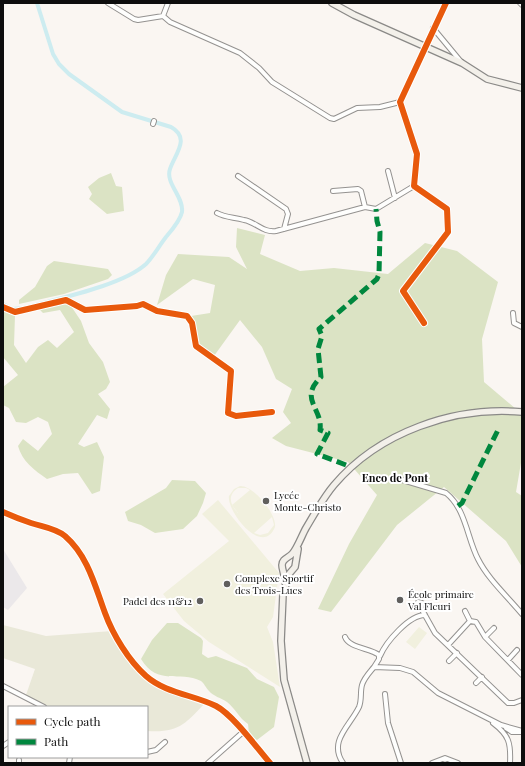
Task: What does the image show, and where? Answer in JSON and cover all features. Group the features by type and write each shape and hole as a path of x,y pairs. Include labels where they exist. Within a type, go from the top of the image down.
{"main road":[{"path":"332,3 354,15 462,63 487,79 522,88"},
{"path":"306,763 294,721 282,667 281,619 285,582 282,563 293,552 317,507 335,483 358,461 399,435 437,420 467,413 486,411 522,412"},
{"path":"285,582 291,571 295,568 297,552 304,531"},
{"path":"288,558 292,559 296,563"},
{"path":"284,569 291,571"}],"street":[{"path":"108,3 134,20 163,16 170,22 244,55 272,82 330,118 334,119 357,108 380,107 400,102"},
{"path":"163,16 168,3"},
{"path":"414,186 417,154 400,102 444,4"},
{"path":"434,28 462,63"},
{"path":"388,171 395,198"},
{"path":"238,176 286,209 288,214 284,229"},
{"path":"217,213 227,218 246,220 268,231 284,229 365,207 376,209 414,186"},
{"path":"414,186 447,208 448,232 403,291 424,323"},
{"path":"333,191 358,189 361,191 365,207"},
{"path":"3,307 15,312 66,300 85,310 143,304 157,311 186,316 192,323 196,346 231,371 228,413 236,416 272,412"},
{"path":"514,313 514,323 522,327"},
{"path":"399,479 446,493 452,498 458,506 478,558 522,614"},
{"path":"3,512 30,523 49,528 61,534 70,542 92,574 105,615 135,664 148,677 160,684 215,705 225,713 270,763"},
{"path":"421,608 435,632 508,703 514,704 522,700"},
{"path":"465,611 470,621"},
{"path":"343,763 339,754 338,742 341,734 358,709 362,686 366,677 374,667 392,637 411,620 420,615 425,615"},
{"path":"448,645 470,621"},
{"path":"470,621 476,622 485,637 522,675"},
{"path":"485,637 494,628"},
{"path":"345,636 346,640 360,648 375,652 380,656"},
{"path":"508,660 517,650"},
{"path":"450,661 457,653"},
{"path":"374,667 400,668 413,672 432,689 517,733 522,731"},
{"path":"476,683 482,677"},
{"path":"3,686 36,705"},
{"path":"384,694 388,723 401,763"},
{"path":"488,719 505,733 510,745 510,763"},
{"path":"502,725 522,731"},
{"path":"512,728 522,738"},
{"path":"208,763 243,732"},
{"path":"148,752 156,750 165,742"},
{"path":"432,763 445,758 458,763"}],"shaded area":[{"path":"3,549 27,588 8,610 3,607"},
{"path":"3,625 46,636 112,631 125,654 147,680 205,703 192,717 174,729 148,731 148,706 43,706 26,695 35,669 3,658"}],"green space":[{"path":"111,173 116,186 122,187 124,211 107,214 89,199 92,194 88,187 99,178"},
{"path":"237,228 265,235 260,254 300,271 334,268 388,274 425,243 457,251 498,282 482,339 484,382 522,414 522,457 516,492 522,496 522,567 506,541 444,487 397,525 331,612 318,609 349,544 377,495 348,462 286,446 272,438 291,423 283,412 292,389 276,379 262,347 240,320 214,356 198,344 191,316 210,313 215,285 193,279 157,305 166,275 178,254 229,257 247,269 236,247"},
{"path":"54,261 108,269 112,275 108,279 64,294 19,304 19,300 35,287 47,266"},
{"path":"59,302 69,303 81,321 89,343 103,362 110,382 106,389 98,394 110,409 107,419 97,415 78,444 84,447 97,442 104,457 100,491 92,494 78,473 63,474 47,479 29,465 22,456 18,446 23,439 38,451 52,434 48,422 38,417 26,423 16,422 9,408 3,405 3,387 18,375 3,357 3,310 15,315 14,345 26,363 38,347 48,340 57,348 74,332 60,310 43,313 39,309"},
{"path":"172,480 195,481 206,493 197,516 183,529 155,533 141,525 128,521 125,512 166,488"},
{"path":"240,486 245,487 251,490 263,501 275,521 275,527 269,535 262,537 254,535 239,520 230,503 229,496 234,489","holes":["238,488 246,488 250,490 232,505 232,494","272,517 274,525 268,533 260,535 254,533"]},
{"name":"Complexe Sportif des Trois-Lucs","path":"218,500 279,573 273,617 267,627 273,642 280,687 209,642 184,621 163,594 229,541 202,514"},
{"path":"167,623 178,623 201,638 203,641 202,654 208,658 216,656 247,668 257,679 274,687 279,697 274,727 257,740 249,734 248,724 230,704 211,693 201,681 193,678 162,675 154,673 148,668 141,659 152,640"},
{"path":"419,627 427,633 415,649 406,642"}],"waterway":[{"path":"3,304 12,309 24,308 88,291 121,279 135,272 146,264 151,258 163,240 176,225 182,212 182,206 172,185 169,174 181,141 177,131 171,127 122,112 69,74 59,64 53,54 37,3"}],"marked path":[{"path":"346,465 317,454 328,433 320,430 320,422 311,398 314,385 321,377 318,349 322,336 319,329 377,279 379,274 380,232 376,209"},
{"path":"458,506 462,503 498,430"}],"cycle path":[{"path":"424,323 403,291 448,232 447,209 414,186 417,154 400,102 446,3"},
{"path":"3,307 15,312 66,300 85,310 137,306 143,304 157,311 187,316 192,323 196,346 231,371 228,413 236,416 272,412"},
{"path":"3,512 28,522 53,529 65,536 80,553 85,562 112,630 122,647 140,670 154,682 162,686 207,702 223,710 270,763"}],"place":[{"name":"Lycée Monte-Christo","path":"266,501"},
{"name":"Complexe Sportif des Trois-Lucs","path":"227,584"},
{"name":"École primaire Val Fleuri","path":"400,600"},
{"name":"Padel des 11&12","path":"200,601"}],"district":[{"name":"Enco de Pont","path":"395,477"}]}
